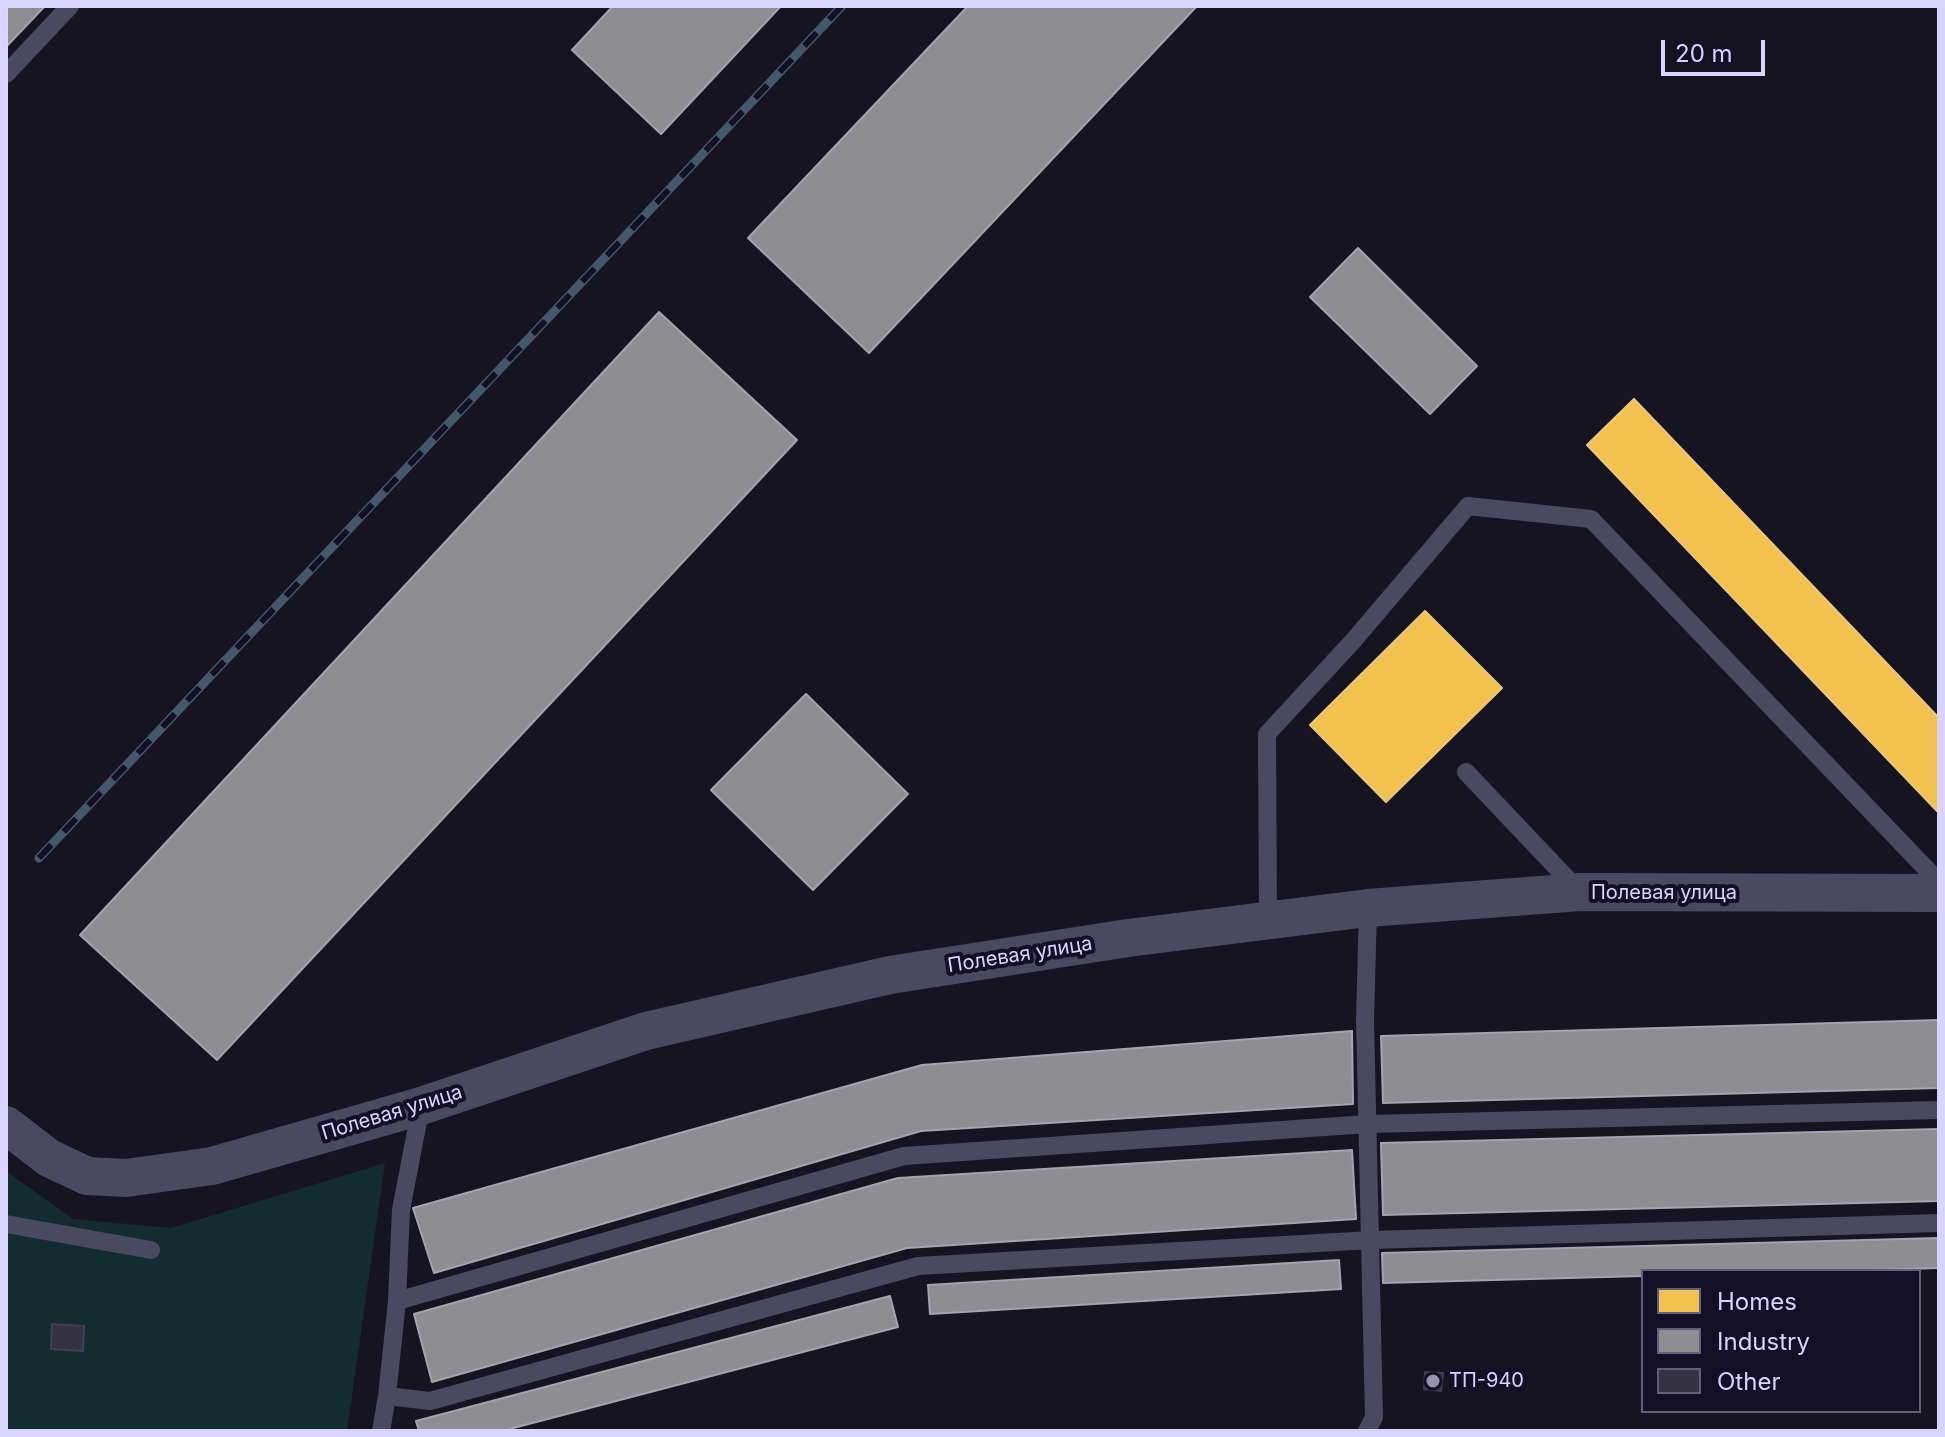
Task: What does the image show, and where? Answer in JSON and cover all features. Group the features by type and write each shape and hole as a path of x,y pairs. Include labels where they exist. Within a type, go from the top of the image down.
{"street":[{"name":"Полевая улица","path":"6,1125 49,1158 87,1176 126,1178 212,1166 421,1106 646,1031 890,975 1128,938 1368,908 1580,892 1939,893"}],"lane":[{"path":"6,74 70,6"},
{"path":"1268,921 1267,734 1353,641 1468,506 1591,519 1939,882"},
{"path":"1466,772 1580,892"},
{"path":"1367,1431 1374,1417 1365,1020 1368,908"},
{"path":"381,1431 397,1301 401,1210 421,1106"},
{"path":"397,1301 904,1156 1368,1124 1939,1110"},
{"path":"387,1396 430,1401 918,1266 1371,1240 1939,1223"},
{"path":"6,1224 151,1250"}],"green space":[{"path":"385,1163 347,1431 6,1431 6,1171 73,1219 171,1228"}],"building: Homes":[{"path":"1634,399 1939,718 1938,812 1587,445"},
{"path":"1425,611 1502,688 1386,802 1310,725"}],"building: Industry":[{"path":"6,6 45,6 6,47"},
{"path":"613,6 781,6 661,134 572,50"},
{"path":"968,6 1197,6 869,353 748,238"},
{"path":"1358,248 1477,366 1430,414 1310,297"},
{"path":"659,312 797,440 217,1060 80,935"},
{"path":"806,694 908,794 813,890 711,790"},
{"path":"1939,1020 1939,1088 1383,1103 1381,1036"},
{"path":"1352,1031 1353,1104 921,1131 434,1273 413,1208 922,1065"},
{"path":"1939,1129 1939,1201 1383,1215 1381,1143"},
{"path":"1352,1150 1356,1219 907,1248 432,1382 414,1314 898,1178"},
{"path":"1939,1238 1939,1268 1641,1269 1641,1276 1383,1283 1382,1253"},
{"path":"1339,1260 1341,1289 930,1314 928,1285"},
{"path":"890,1296 898,1327 502,1431 419,1431 416,1421"}],"building: Other":[{"path":"52,1324 84,1326 83,1351 51,1349"},
{"name":"ТП-940","path":"1425,1372 1443,1373 1441,1391 1424,1389"}],"railway":[{"path":"39,858 842,6"}],"place":[{"name":"ТП-940","path":"1433,1381"}]}
